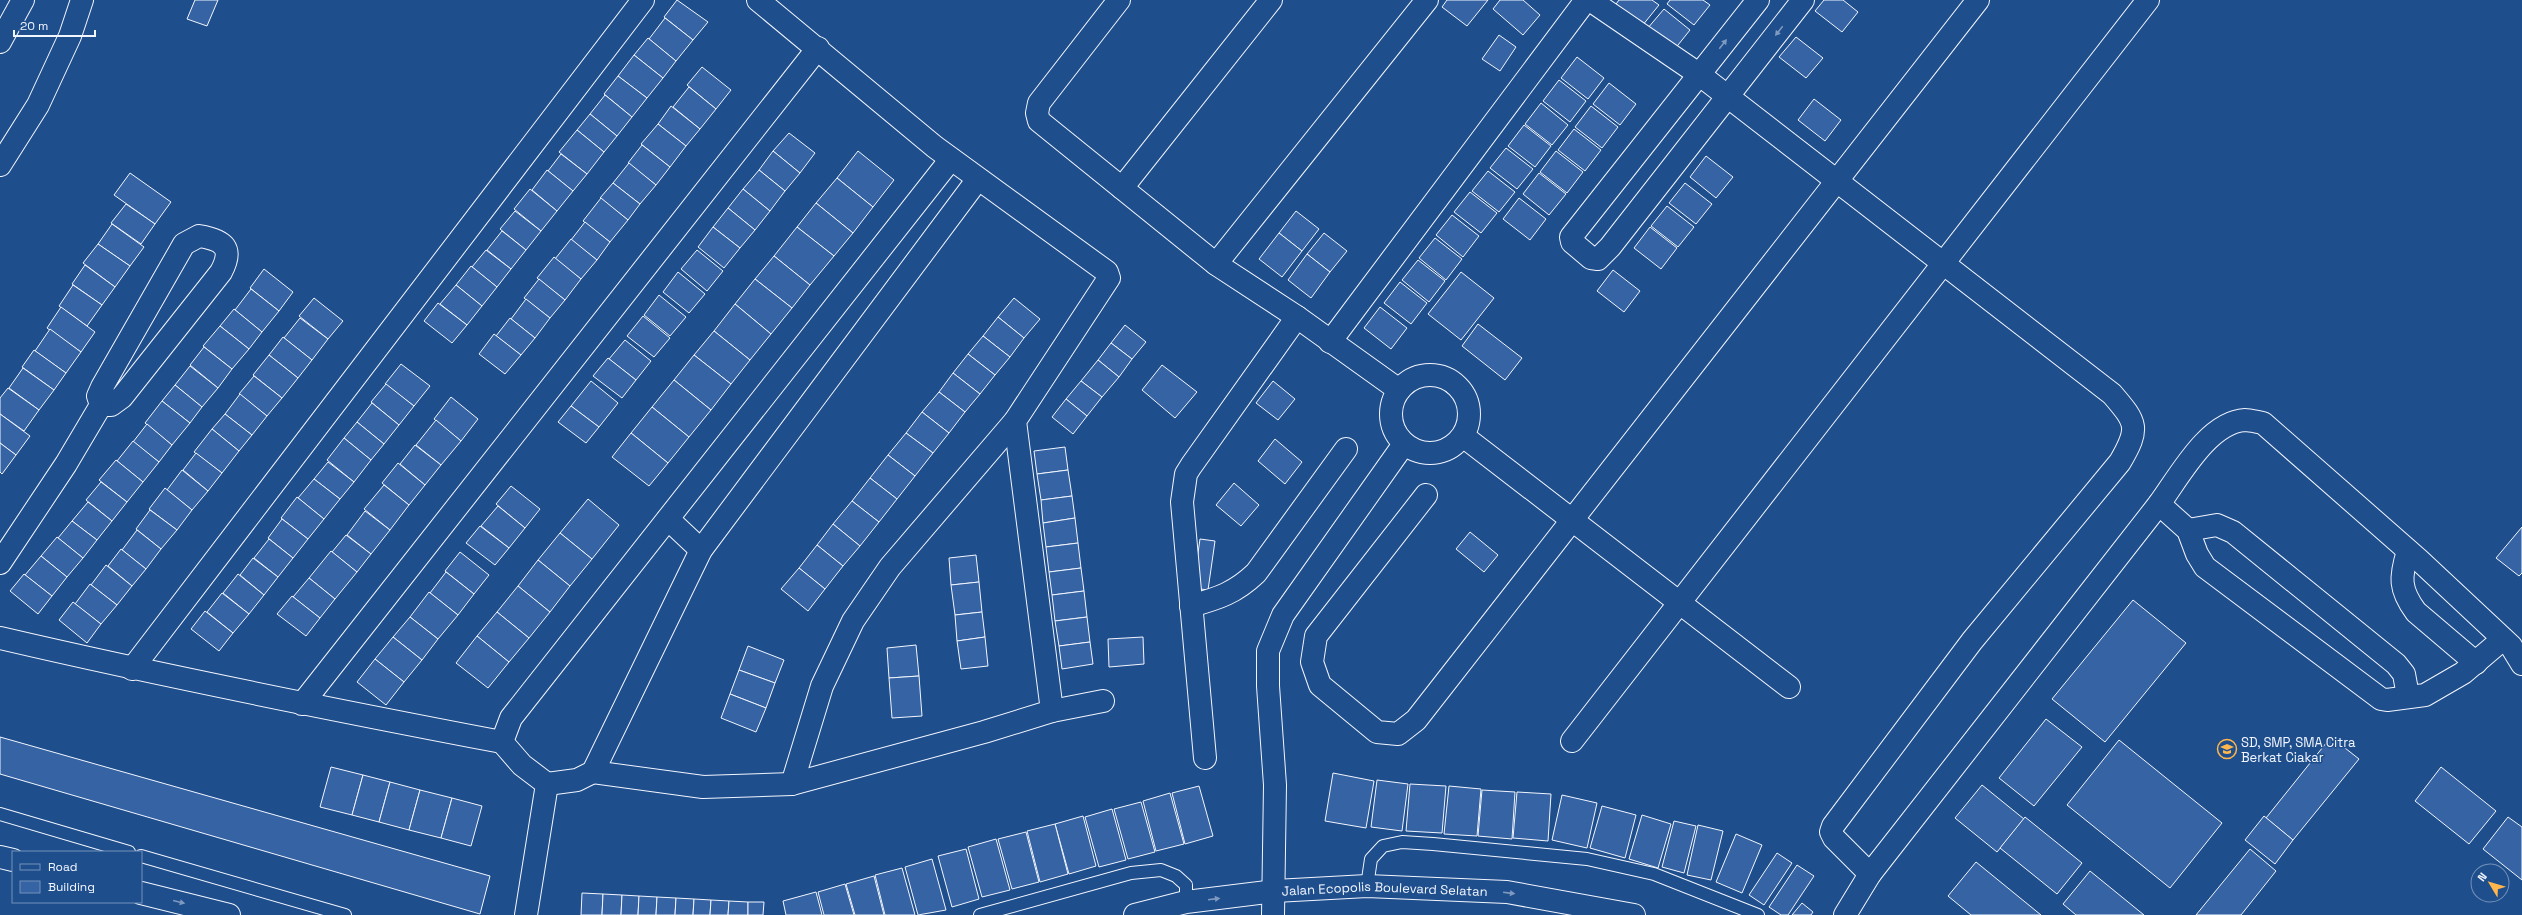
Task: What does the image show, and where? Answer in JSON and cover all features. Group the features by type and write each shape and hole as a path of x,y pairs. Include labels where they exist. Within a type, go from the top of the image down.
{"street":[{"path":"0,42 23,0"},
{"path":"0,165 38,105 70,36 82,0"},
{"path":"132,669 643,0"},
{"path":"758,0 951,159 1107,272 1109,278 1015,421 890,567 853,621 822,686 792,784"},
{"path":"1119,0 1046,95 1037,113 1039,121 1216,264 1297,317 1399,390"},
{"path":"1122,188 1271,0"},
{"path":"1216,264 1427,0"},
{"path":"1330,342 1588,0 1700,75 2112,394 2130,416 2133,426 2132,441 2120,462 1972,641 1833,826 1831,832 1834,838 1870,874"},
{"path":"1758,0 1572,237 1572,242 1591,258 1598,258 1610,248 1803,0"},
{"path":"1426,495 1316,636 1312,662 1320,685 1377,732 1398,734 1416,720 1838,182 1978,0"},
{"path":"1572,741 2148,0"},
{"path":"302,704 818,48"},
{"path":"502,742 510,718 951,159"},
{"path":"0,638 132,669 302,704 502,742 522,765 548,784 578,780 593,772 701,550 978,179"},
{"path":"0,563 66,464 101,405 98,396 102,387 184,244 199,236 215,238 226,248 228,259 221,272 122,397 111,405 101,405"},
{"path":"1205,758 1182,502 1186,474 1297,317"},
{"path":"1435,374 1448,378 1458,386 1468,404 1468,424 1463,436 1454,446 1442,452 1428,453 1415,451 1404,444 1394,432 1390,418 1392,403 1399,390 1409,380 1421,375 1435,374"},
{"path":"1845,915 1870,874 2159,504 2205,442 2216,432 2245,420 2263,423 2408,551 2511,646 2522,664"},
{"path":"1015,421 1052,711"},
{"path":"1463,436 1789,687"},
{"path":"1273,915 1275,891 1275,785 1268,686 1268,651 1283,615 1404,444"},
{"path":"1191,606 1223,597 1240,588 1256,573 1346,449"},
{"path":"2159,504 2188,530 2197,554 2205,567 2289,632 2381,699 2387,700 2408,696 2425,695 2463,674 2503,639"},
{"path":"668,519 701,550"},
{"path":"2188,530 2217,525 2233,532 2396,664 2404,674 2408,696"},
{"path":"2408,551 2401,574 2403,592 2410,604 2416,612 2476,663"},
{"path":"593,772 703,788 792,784 984,732 1052,711 1103,701"},
{"path":"526,915 548,784"},
{"path":"0,857 12,860"},
{"name":"Jalan Ecopolis Boulevard Selatan","path":"1135,915 1186,902 1275,891 1367,886 1507,892 1634,915"},
{"path":"142,893 229,915"}],"lane":[{"path":"0,814 126,851"},
{"path":"1367,886 1371,859 1383,846 1402,842 1433,844 1595,861 1654,874 1758,915"},
{"path":"142,856 344,915"},
{"path":"980,915 1130,873 1161,870 1176,876 1186,885 1186,902"}],"building":[{"path":"195,0 218,0 207,26 187,19"},
{"path":"677,0 708,22 693,40 664,17"},
{"path":"1447,0 1488,0 1467,26 1442,7"},
{"path":"1500,0 1523,0 1540,15 1523,35 1493,9"},
{"path":"1619,0 1652,0 1659,5 1642,26 1616,4"},
{"path":"1670,0 1703,0 1710,5 1694,25 1667,4"},
{"path":"1824,0 1843,0 1858,12 1842,32 1815,11"},
{"path":"1664,9 1690,30 1674,50 1647,29"},
{"path":"665,18 693,40 676,61 649,39"},
{"path":"1499,35 1516,47 1500,71 1482,59"},
{"path":"1796,37 1823,58 1806,78 1779,57"},
{"path":"648,38 676,61 663,78 634,55"},
{"path":"634,55 663,78 647,98 618,76"},
{"path":"1577,57 1604,78 1588,99 1561,78"},
{"path":"702,67 731,90 716,109 687,85"},
{"path":"618,76 647,98 632,117 604,94"},
{"path":"1559,80 1586,101 1570,122 1543,101"},
{"path":"1609,83 1636,104 1620,125 1593,104"},
{"path":"689,87 716,109 700,129 673,107"},
{"path":"605,95 632,117 617,136 590,114"},
{"path":"1814,99 1841,120 1825,141 1798,120"},
{"path":"1541,103 1568,125 1552,145 1525,124"},
{"path":"671,106 700,129 686,146 658,124"},
{"path":"1591,106 1618,127 1602,148 1575,127"},
{"path":"590,114 617,136 604,152 577,130"},
{"path":"658,124 686,146 670,167 641,144"},
{"path":"1524,125 1551,146 1535,167 1508,146"},
{"path":"1574,129 1601,150 1585,171 1558,150"},
{"path":"577,130 604,152 587,174 559,152"},
{"path":"789,133 815,153 800,173 773,151"},
{"path":"642,145 670,167 656,185 628,163"},
{"path":"1506,148 1533,169 1517,189 1490,168"},
{"path":"773,151 800,173 785,191 759,170"},
{"path":"858,151 894,180 873,207 837,178"},
{"path":"1556,151 1583,172 1567,193 1540,172"},
{"path":"561,154 587,174 573,191 548,171"},
{"path":"1706,156 1733,177 1716,198 1690,177"},
{"path":"629,163 656,185 640,204 613,183"},
{"path":"547,170 573,191 557,211 532,190"},
{"path":"759,170 785,191 770,211 743,189"},
{"path":"1488,171 1515,192 1499,212 1472,191"},
{"path":"130,173 171,202 155,224 114,195"},
{"path":"1539,173 1566,194 1549,215 1523,194"},
{"path":"837,178 873,207 853,233 816,203"},
{"path":"613,183 640,204 628,220 600,198"},
{"path":"1685,183 1712,204 1696,224 1669,203"},
{"path":"530,189 557,211 541,231 514,209"},
{"path":"743,189 770,211 755,230 728,208"},
{"path":"1470,192 1497,213 1481,233 1454,212"},
{"path":"601,198 628,220 610,242 583,221"},
{"path":"1519,198 1546,219 1530,240 1503,219"},
{"path":"816,203 853,233 834,256 797,227"},
{"path":"126,204 155,224 141,244 111,223"},
{"path":"1667,206 1694,227 1678,247 1651,226"},
{"path":"728,208 755,230 740,248 713,227"},
{"path":"515,211 541,231 526,250 500,229"},
{"path":"1296,211 1319,229 1302,251 1279,233"},
{"path":"1452,215 1479,236 1463,257 1436,235"},
{"path":"585,222 610,242 597,260 571,240"},
{"path":"112,224 144,247 130,266 98,244"},
{"path":"713,227 740,248 724,268 698,247"},
{"path":"797,227 834,256 810,285 774,256"},
{"path":"1650,227 1677,248 1661,269 1634,248"},
{"path":"502,231 526,250 511,269 487,250"},
{"path":"1279,233 1302,251 1282,277 1259,259"},
{"path":"1324,233 1347,251 1330,272 1307,254"},
{"path":"1435,238 1462,259 1446,280 1419,258"},
{"path":"571,239 597,260 581,279 555,259"},
{"path":"98,244 130,266 115,287 83,263"},
{"path":"486,250 511,269 497,287 472,267"},
{"path":"697,250 723,271 707,291 681,269"},
{"path":"1307,254 1330,272 1311,298 1288,280"},
{"path":"774,256 810,285 792,308 755,279"},
{"path":"554,257 581,279 565,300 537,278"},
{"path":"1418,260 1445,281 1429,302 1402,280"},
{"path":"85,265 115,287 102,305 72,284"},
{"path":"471,266 497,287 482,306 456,285"},
{"path":"264,269 293,292 279,311 250,288"},
{"path":"1613,270 1640,291 1624,312 1597,291"},
{"path":"678,272 705,294 689,313 663,292"},
{"path":"1461,272 1494,298 1461,340 1428,314"},
{"path":"539,279 565,300 550,318 524,298"},
{"path":"755,279 792,308 771,334 735,304"},
{"path":"1400,282 1427,303 1411,324 1384,303"},
{"path":"73,285 102,305 87,326 59,306"},
{"path":"456,285 482,306 467,325 440,304"},
{"path":"251,289 279,311 262,332 235,310"},
{"path":"659,295 686,317 670,336 644,315"},
{"path":"314,298 343,321 328,339 299,316"},
{"path":"1014,298 1040,319 1024,338 998,317"},
{"path":"526,299 550,318 535,338 511,319"},
{"path":"438,303 467,325 452,343 424,321"},
{"path":"735,304 771,334 750,360 714,331"},
{"path":"61,307 95,332 81,352 47,328"},
{"path":"1380,307 1407,328 1391,349 1364,328"},
{"path":"234,309 262,332 249,349 220,326"},
{"path":"643,316 670,338 654,357 627,336"},
{"path":"998,317 1024,338 1010,357 983,336"},
{"path":"300,318 328,339 312,360 284,338"},
{"path":"510,318 535,338 521,355 496,336"},
{"path":"1478,324 1522,358 1505,380 1462,346"},
{"path":"1125,325 1146,342 1132,359 1111,343"},
{"path":"220,326 249,349 232,369 203,346"},
{"path":"50,329 81,352 66,373 35,351"},
{"path":"714,331 750,360 731,384 694,355"},
{"path":"494,334 521,355 505,374 479,354"},
{"path":"983,336 1010,357 995,375 968,354"},
{"path":"283,337 312,360 298,378 269,355"},
{"path":"625,340 651,361 636,380 609,359"},
{"path":"1111,343 1132,359 1119,377 1098,360"},
{"path":"204,347 232,369 218,388 190,365"},
{"path":"34,350 66,373 54,390 22,367"},
{"path":"968,354 995,375 980,394 953,373"},
{"path":"269,355 298,378 282,398 253,375"},
{"path":"694,355 731,384 711,410 674,380"},
{"path":"608,358 636,380 622,398 593,376"},
{"path":"1098,360 1119,377 1102,397 1081,381"},
{"path":"401,364 430,386 414,406 385,384"},
{"path":"1162,365 1197,392 1175,418 1142,390"},
{"path":"190,366 218,388 202,407 175,385"},
{"path":"23,368 54,390 39,410 9,388"},
{"path":"953,373 980,394 965,412 939,392"},
{"path":"254,376 282,398 267,416 239,394"},
{"path":"674,380 711,410 689,437 652,407"},
{"path":"591,381 618,403 599,427 571,406"},
{"path":"1081,381 1102,397 1087,416 1066,399"},
{"path":"1273,381 1295,399 1278,420 1256,403"},
{"path":"386,384 414,406 399,425 371,402"},
{"path":"175,385 202,407 190,423 162,401"},
{"path":"8,388 39,410 24,431 0,414 0,398"},
{"path":"939,392 965,412 949,433 922,412"},
{"path":"240,394 267,416 252,435 225,414"},
{"path":"451,397 478,419 461,441 434,419"},
{"path":"1066,399 1087,416 1073,434 1052,417"},
{"path":"162,401 190,423 172,445 145,423"},
{"path":"372,403 399,425 384,444 357,422"},
{"path":"571,406 599,427 586,443 558,422"},
{"path":"652,407 689,437 668,463 631,433"},
{"path":"922,412 949,433 933,453 906,433"},
{"path":"0,414 30,436 16,455 0,443"},
{"path":"225,414 252,435 239,451 212,429"},
{"path":"436,420 461,441 441,465 416,445"},
{"path":"357,422 384,444 371,460 344,438"},
{"path":"147,424 172,445 159,462 133,442"},
{"path":"212,429 239,451 222,473 194,452"},
{"path":"631,433 668,463 649,486 612,457"},
{"path":"906,433 933,453 915,476 888,455"},
{"path":"344,438 371,460 354,482 327,460"},
{"path":"1275,439 1302,462 1285,484 1258,461"},
{"path":"133,441 159,462 143,482 117,461"},
{"path":"0,443 16,455 2,474 0,472"},
{"path":"415,445 441,465 425,485 400,464"},
{"path":"1065,447 1068,470 1037,474 1034,451"},
{"path":"196,453 222,473 208,491 183,470"},
{"path":"888,455 915,476 897,499 870,478"},
{"path":"116,460 143,482 127,502 99,480"},
{"path":"328,462 354,482 340,499 314,479"},
{"path":"398,463 425,485 409,505 382,483"},
{"path":"182,470 208,491 192,510 167,490"},
{"path":"1068,470 1072,496 1041,500 1037,474"},
{"path":"870,478 897,499 879,522 852,501"},
{"path":"314,479 340,499 324,519 298,498"},
{"path":"101,482 127,502 112,521 86,500"},
{"path":"1234,483 1259,505 1241,526 1216,505"},
{"path":"384,485 409,505 390,530 364,509"},
{"path":"511,486 540,509 525,528 496,504"},
{"path":"165,488 192,510 177,530 149,509"},
{"path":"1072,496 1075,518 1043,523 1041,500"},
{"path":"297,497 324,519 308,539 281,518"},
{"path":"588,499 619,525 592,559 560,533"},
{"path":"852,501 879,522 860,546 833,524"},
{"path":"88,502 112,521 97,540 72,521"},
{"path":"498,506 525,528 509,548 481,526"},
{"path":"150,510 177,530 161,549 136,529"},
{"path":"365,511 390,530 371,554 347,535"},
{"path":"1075,518 1078,543 1046,547 1043,523"},
{"path":"282,519 308,539 293,558 268,538"},
{"path":"72,521 97,540 83,558 58,538"},
{"path":"833,524 860,546 843,566 817,545"},
{"path":"480,526 509,548 495,565 466,543"},
{"path":"2522,527 2522,573 2519,576 2496,558"},
{"path":"137,530 161,549 146,569 122,550"},
{"path":"1470,532 1498,555 1484,572 1456,549"},
{"path":"560,533 592,559 570,586 538,560"},
{"path":"346,535 371,554 357,572 332,552"},
{"path":"57,537 83,558 67,577 41,556"},
{"path":"269,539 293,558 278,577 254,558"},
{"path":"1200,539 1215,541 1208,590 1193,588"},
{"path":"1078,543 1081,568 1049,572 1046,547"},
{"path":"817,545 843,566 825,589 799,568"},
{"path":"121,549 146,569 132,586 108,566"},
{"path":"331,551 357,572 335,599 309,578"},
{"path":"460,552 489,575 474,594 445,571"},
{"path":"976,555 979,582 951,585 949,558"},
{"path":"41,556 67,577 52,596 25,575"},
{"path":"253,558 278,577 264,595 240,575"},
{"path":"538,560 570,586 550,612 518,586"},
{"path":"106,565 132,586 117,605 91,585"},
{"path":"799,568 825,589 808,611 781,589"},
{"path":"1081,568 1084,591 1052,595 1049,572"},
{"path":"446,572 474,594 458,615 430,593"},
{"path":"24,574 52,596 38,614 10,591"},
{"path":"238,574 264,595 249,614 223,593"},
{"path":"309,578 335,599 320,618 293,597"},
{"path":"979,582 982,612 955,615 951,585"},
{"path":"90,584 117,605 101,624 75,604"},
{"path":"518,586 550,612 529,638 497,612"},
{"path":"1084,591 1087,617 1055,621 1052,595"},
{"path":"429,592 458,615 438,639 410,617"},
{"path":"222,593 249,614 233,633 207,612"},
{"path":"292,596 320,618 306,636 277,614"},
{"path":"2133,600 2186,643 2105,742 2052,699"},
{"path":"73,602 101,624 87,643 59,620"},
{"path":"205,611 233,633 219,651 191,629"},
{"path":"497,612 529,638 509,662 477,636"},
{"path":"982,612 985,637 957,641 955,615"},
{"path":"410,617 438,639 422,660 393,637"},
{"path":"1087,617 1090,642 1059,646 1055,621"},
{"path":"477,636 509,662 488,688 456,663"},
{"path":"393,637 422,660 404,682 375,659"},
{"path":"985,637 988,666 961,669 957,641"},
{"path":"1143,637 1144,664 1109,667 1108,639"},
{"path":"1090,642 1093,664 1062,669 1059,646"},
{"path":"916,645 919,676 889,678 887,648"},
{"path":"748,646 784,660 775,683 739,670"},
{"path":"375,659 404,682 386,705 357,682"},
{"path":"739,670 775,683 766,708 730,694"},
{"path":"919,676 922,716 892,718 889,678"},
{"path":"730,694 766,708 756,732 721,718"},
{"path":"2046,719 2082,747 2034,806 1999,778"},
{"path":"0,737 490,876 480,914 0,774"},
{"path":"2331,737 2359,759 2293,840 2266,818"},
{"path":"2119,740 2222,823 2170,888 2067,805"},
{"path":"331,767 363,775 352,815 320,807"},
{"path":"2441,767 2496,811 2469,844 2415,801"},
{"path":"1333,773 1374,781 1366,828 1325,821"},
{"path":"363,775 390,782 379,822 352,815"},
{"path":"1377,780 1408,784 1402,831 1371,827"},
{"path":"390,782 420,790 409,830 379,822"},
{"path":"1410,784 1446,786 1442,833 1406,831"},
{"path":"1982,785 2024,819 1997,852 1955,818"},
{"path":"1199,786 1213,836 1185,844 1172,793"},
{"path":"1449,786 1481,789 1477,836 1444,834"},
{"path":"420,790 452,798 441,838 409,830"},
{"path":"1482,790 1515,792 1512,839 1478,836"},
{"path":"1517,792 1551,794 1548,841 1513,838"},
{"path":"1170,793 1184,844 1156,851 1143,801"},
{"path":"1562,795 1597,803 1587,848 1552,840"},
{"path":"452,798 482,806 471,846 441,838"},
{"path":"1141,802 1155,852 1128,859 1114,809"},
{"path":"1602,806 1636,815 1625,858 1590,848"},
{"path":"1112,809 1126,860 1099,867 1085,817"},
{"path":"1642,815 1671,824 1658,868 1629,859"},
{"path":"1083,816 1096,866 1069,874 1055,824"},
{"path":"2264,816 2293,840 2275,864 2245,840"},
{"path":"2025,817 2082,863 2057,894 2000,848"},
{"path":"2508,817 2522,827 2522,880 2510,870 2510,863 2501,863 2483,849"},
{"path":"1674,821 1696,826 1684,873 1662,867"},
{"path":"1055,824 1068,874 1040,882 1027,831"},
{"path":"1698,825 1723,831 1711,880 1687,875"},
{"path":"1026,832 1039,882 1012,889 998,839"},
{"path":"1736,834 1762,845 1742,893 1716,882"},
{"path":"996,839 1010,890 982,897 968,847"},
{"path":"966,849 979,899 952,907 938,856"},
{"path":"2250,849 2276,871 2241,915 2196,915"},
{"path":"1777,853 1792,863 1764,905 1749,895"},
{"path":"932,859 946,910 918,915 905,867"},
{"path":"1976,862 2041,915 1971,915 1948,896"},
{"path":"1797,865 1814,876 1788,915 1781,915 1769,907"},
{"path":"902,868 915,915 885,915 875,875"},
{"path":"2090,871 2144,915 2076,915 2063,904"},
{"path":"874,876 884,915 855,915 846,884"},
{"path":"845,884 854,915 824,915 818,892"},
{"path":"816,892 822,915 786,915 783,901"},
{"path":"582,893 603,894 602,915 581,915"},
{"path":"603,894 622,895 621,915 602,915"},
{"path":"622,895 639,896 638,915 621,915"},
{"path":"639,896 657,897 656,915 638,915"},
{"path":"657,897 676,898 675,915 656,915"},
{"path":"676,898 694,899 693,915 675,915"},
{"path":"694,899 711,900 710,915 693,915"},
{"path":"711,900 729,901 728,915 710,915"},
{"path":"729,901 748,902 748,915 728,915"},
{"path":"748,902 764,902 763,915 748,915"},
{"path":"1802,903 1813,912 1811,915 1792,915"}],"place":[{"name":"SD, SMP, SMA Citra Berkat Ciakar","path":"2227,749"}]}
